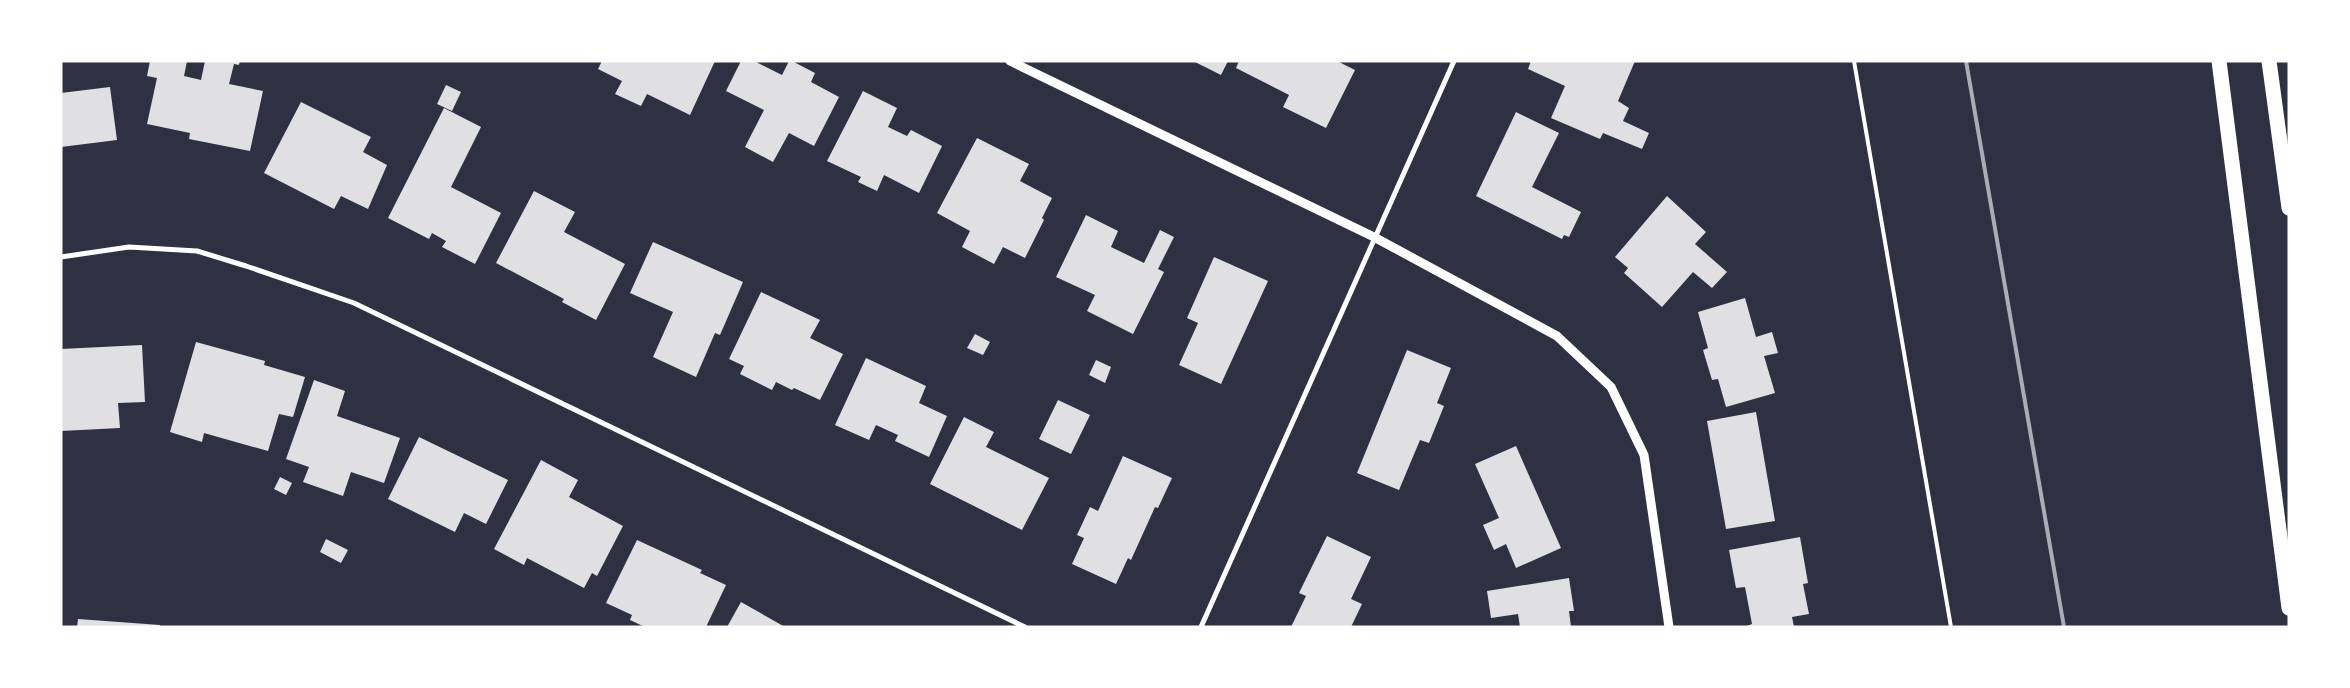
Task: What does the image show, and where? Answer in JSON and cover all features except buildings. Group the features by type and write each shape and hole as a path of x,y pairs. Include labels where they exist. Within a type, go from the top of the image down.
{"highway":[{"path":"2219,61 2289,608"},
{"path":"2269,61 2289,208"}],"street":[{"path":"1010,61 1374,236 1557,336 1610,387 1644,455 1669,627"},
{"path":"1201,627 1374,236 1454,61"},
{"path":"61,257 129,248 196,251 354,303 1025,627"}],"lane":[{"path":"1854,61 1951,627"}],"railway":[{"path":"1966,61 2064,627"}]}
